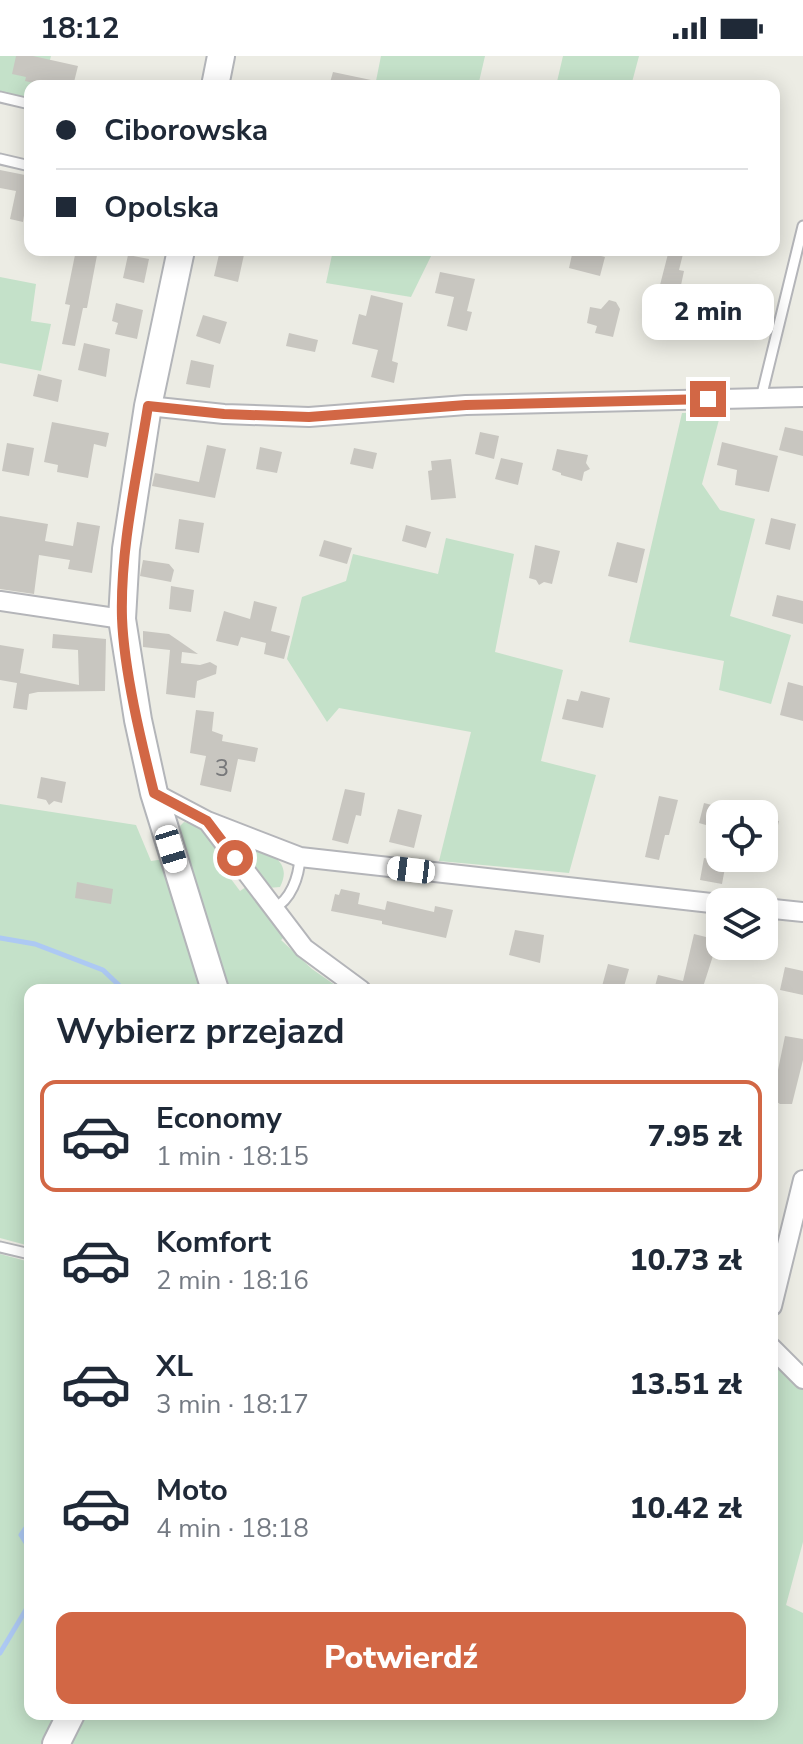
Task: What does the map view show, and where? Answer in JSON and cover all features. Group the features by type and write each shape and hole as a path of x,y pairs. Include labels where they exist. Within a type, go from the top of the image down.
{"street":[{"path":"216,80 221,56"},
{"path":"180,256 148,406 126,549 122,619 138,720 154,793 213,984"},
{"path":"148,406 224,414 309,417 466,405 803,397"},
{"path":"0,601 122,619"},
{"path":"154,793 207,821 300,857 706,902"},
{"path":"207,821 304,948 353,984"},
{"path":"778,909 803,912"},
{"path":"778,1282 803,1180"},
{"path":"778,1354 803,1379"},
{"path":"56,1744 68,1720"}],"lane":[{"path":"0,97 24,103"},
{"path":"0,159 24,165"},
{"path":"761,398 803,226"},
{"path":"273,909 287,898 297,879 300,857"},
{"path":"0,1247 24,1253"}],"green space":[{"path":"0,56 51,56 45,80 24,80 24,109 0,103"},
{"path":"381,56 485,56 479,80 376,80"},
{"path":"563,56 639,56 633,80 557,80"},
{"path":"332,256 431,256 411,297 326,283"},
{"path":"0,277 36,284 31,321 51,324 41,371 0,363"},
{"path":"721,412 702,484 720,510 755,519 730,616 791,635 771,704 719,690 724,661 629,642 682,413"},
{"path":"446,538 514,554 495,652 563,670 541,761 596,775 569,873 439,861 471,732 339,708 327,722 287,659 302,597 346,581 353,554 438,574"},
{"path":"0,804 136,825 151,861 179,857 176,830 184,822 198,825 237,874 231,879 240,891 246,887 284,937 281,940 333,984 24,984 24,1244 0,1238"},
{"path":"230,840 270,854 278,860 284,876 280,887 268,888"},
{"path":"0,1254 24,1260 24,1720 778,1720 778,1364 803,1387 803,1542 786,1605 803,1613 803,1744 0,1744"}],"building":[{"path":"16,56 33,56 78,66 74,80 25,80 26,77 12,74"},
{"path":"333,72 371,80 331,80"},
{"path":"0,170 24,175 23,222 10,219 16,191 0,188"},
{"path":"75,256 97,256 87,308 83,308 75,346 62,344 70,305 65,304"},
{"path":"128,256 149,259 144,283 123,278"},
{"path":"219,256 244,256 238,282 214,276"},
{"path":"572,256 605,257 600,276 569,268"},
{"path":"667,256 682,256 679,270 684,271 680,290 660,285"},
{"path":"440,272 475,279 467,311 472,312 467,331 447,326 454,297 435,293"},
{"path":"371,295 403,303 392,361 398,363 394,383 371,377 378,350 352,344 359,314 366,316"},
{"path":"609,300 616,302 620,309 613,337 595,333 597,326 587,323 590,307 601,309"},
{"path":"116,303 143,310 137,339 115,334 118,323 112,321"},
{"path":"203,315 227,322 220,344 196,336"},
{"path":"289,333 318,340 315,352 286,346"},
{"path":"84,343 110,349 106,377 78,370"},
{"path":"191,360 214,365 210,388 186,384"},
{"path":"38,374 62,380 58,402 33,396"},
{"path":"52,422 109,433 106,447 94,444 88,478 57,472 58,465 44,462"},
{"path":"785,427 803,431 803,456 779,450"},
{"path":"480,432 499,436 494,459 475,454"},
{"path":"722,442 778,456 769,492 735,485 737,470 717,465"},
{"path":"7,443 34,448 29,476 2,471"},
{"path":"207,445 226,449 215,498 152,486 155,473 199,482"},
{"path":"260,447 282,452 277,473 256,469"},
{"path":"354,448 377,453 373,469 350,464"},
{"path":"557,449 588,455 586,463 590,469 584,472 582,481 552,470"},
{"path":"501,458 523,463 518,485 495,479"},
{"path":"451,459 456,498 431,500 428,471 432,470 431,461"},
{"path":"0,516 48,524 45,541 73,546 77,522 100,526 92,573 68,569 70,560 39,555 34,594 0,589"},
{"path":"771,518 796,524 790,550 765,544"},
{"path":"179,519 204,523 199,553 175,549"},
{"path":"406,525 431,532 426,548 402,541"},
{"path":"324,540 352,548 347,564 319,556"},
{"path":"617,542 645,549 637,583 608,576"},
{"path":"535,545 560,551 552,584 544,582 539,585 529,578"},
{"path":"143,560 169,564 174,570 171,582 140,576"},
{"path":"171,586 194,590 191,612 169,609"},
{"path":"777,595 803,601 803,624 772,616"},
{"path":"254,601 277,607 271,631 290,636 284,659 264,654 266,643 241,637 238,646 216,641 224,611 250,619"},
{"path":"143,631 169,634 198,654 182,652 181,663 200,665 210,662 217,666 216,674 197,681 195,698 166,694 170,650 143,647"},
{"path":"53,634 106,639 105,691 38,692 29,694 27,710 13,708 17,683 0,680 0,645 24,649 20,673 79,685 78,650 52,648"},
{"path":"788,682 803,686 803,721 780,715"},
{"path":"581,691 610,698 603,728 562,719 567,699 578,701"},
{"path":"196,710 214,712 212,731 223,735 222,741 258,748 255,762 238,759 231,792 200,785 206,756 190,753"},
{"path":"41,777 66,782 62,803 54,801 49,805 46,800 37,798"},
{"path":"345,789 365,793 361,816 356,815 348,844 332,840"},
{"path":"659,796 678,800 659,860 645,857"},
{"path":"704,803 706,804 706,825 699,823"},
{"path":"398,809 422,815 414,848 389,842"},
{"path":"704,858 706,872 724,872 722,884 700,880"},
{"path":"77,882 113,889 111,904 75,898"},
{"path":"341,889 360,893 358,904 385,910 387,901 434,912 435,906 453,910 446,938 331,911 335,894 339,895"},
{"path":"515,930 544,935 540,963 509,955"},
{"path":"694,934 706,937 706,960 712,960 704,984 656,984 658,975 683,981"},
{"path":"608,964 629,969 625,984 603,984"},
{"path":"785,967 803,971 803,995 780,990"},
{"path":"785,1036 803,1039 803,1060 792,1104 778,1103 778,1070"}],"waterway":[{"path":"0,938 35,944 103,970 118,984"},
{"path":"24,1531 21,1535 24,1540"},
{"path":"0,1653 24,1613"}],"route":[{"path":"235,858 207,821 154,793 142,742 122,619 126,549 148,406 224,414 309,417 466,405 708,399"}]}
